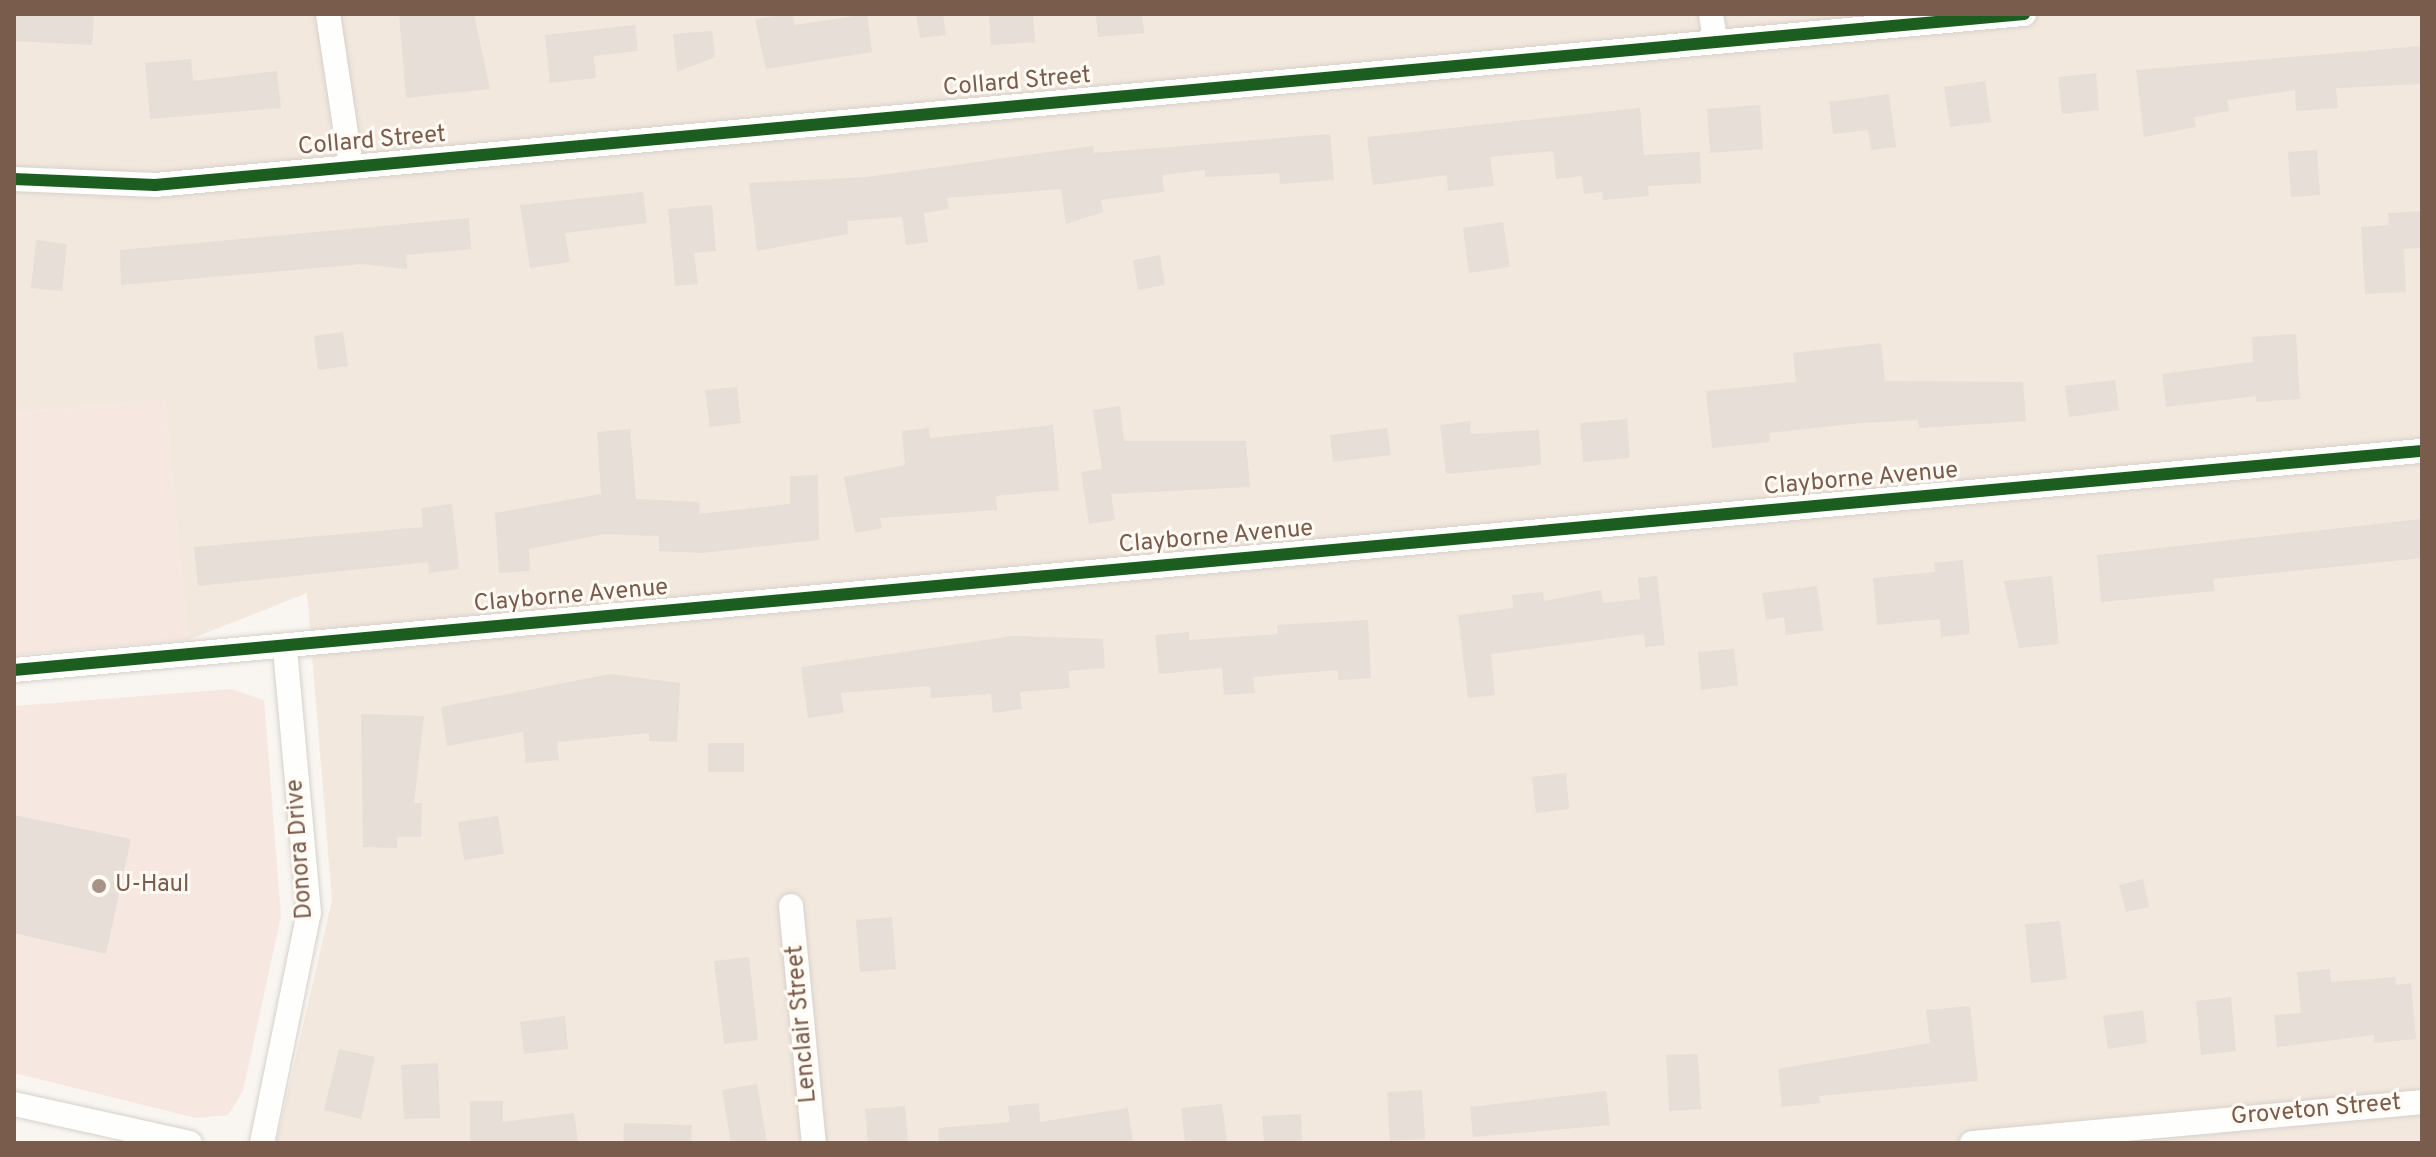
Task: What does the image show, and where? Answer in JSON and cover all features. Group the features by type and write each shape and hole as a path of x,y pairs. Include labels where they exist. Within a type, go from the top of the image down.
{"street":[{"path":"328,14 351,166"},
{"path":"1711,14 1715,40"},
{"name":"Collard Street","path":"14,179 155,185 1951,17 2024,14"},
{"name":"Clayborne Avenue","path":"14,670 285,648 2422,451"},
{"name":"Donora Drive","path":"262,1143 309,913 285,648"},
{"name":"Lenclair Street","path":"791,906 814,1143"},
{"name":"Groveton Street","path":"1972,1143 2422,1102"},
{"path":"14,1104 190,1143"}],"shaded area":[{"path":"14,14 2422,14 2422,1143 276,1143 332,900 307,593 188,640 165,400 14,413"},
{"path":"165,400 188,640 14,655 14,413"},
{"path":"231,689 264,700 281,916 243,1091 228,1115 196,1118 14,1073 14,706"}],"building":[{"path":"14,14 94,14 92,45 14,41"},
{"path":"399,14 474,14 490,89 406,98"},
{"path":"792,14 795,25 867,14 872,52 766,69 755,19"},
{"path":"916,14 943,14 946,35 920,38"},
{"path":"989,14 1033,14 1035,42 991,45"},
{"path":"1096,14 1142,14 1144,33 1098,37"},
{"path":"635,25 638,51 594,56 596,78 550,83 545,35"},
{"path":"712,31 715,57 677,72 673,34"},
{"path":"2422,46 2422,84 2336,88 2338,108 2296,111 2295,90 2227,100 2229,111 2194,117 2196,127 2144,137 2136,70"},
{"path":"191,59 193,81 277,71 281,108 150,119 145,63"},
{"path":"2096,73 2099,110 2062,114 2058,77"},
{"path":"1985,81 1991,122 1950,127 1944,87"},
{"path":"1889,94 1896,147 1871,150 1868,130 1833,134 1829,102"},
{"path":"1760,105 1763,149 1710,153 1707,109"},
{"path":"1640,108 1644,155 1700,152 1701,183 1648,186 1649,196 1603,200 1602,192 1584,194 1582,176 1556,179 1553,151 1490,157 1494,186 1448,191 1447,175 1373,185 1367,137"},
{"path":"1330,134 1334,180 1280,184 1279,173 1205,177 1205,170 1162,175 1164,192 1101,200 1103,212 1066,224 1061,189 947,198 949,209 924,213 928,242 906,245 902,217 847,221 848,234 757,251 749,183 867,177 1093,146 1094,153"},
{"path":"2317,150 2320,195 2291,197 2288,152"},
{"path":"643,192 647,223 565,233 570,262 530,268 520,205"},
{"path":"712,205 716,251 694,253 698,284 675,286 668,209"},
{"path":"2422,211 2422,248 2404,249 2406,292 2365,294 2361,227 2389,225 2388,213"},
{"path":"469,218 471,249 406,255 407,269 362,264 121,285 120,250"},
{"path":"1503,222 1510,267 1469,273 1463,228"},
{"path":"36,240 67,244 62,291 31,288"},
{"path":"1160,255 1165,285 1138,290 1133,260"},
{"path":"343,332 348,366 318,370 314,336"},
{"path":"2296,334 2300,399 2256,402 2256,396 2166,407 2162,374 2253,362 2252,337"},
{"path":"1881,343 1885,381 2023,382 2026,421 1919,428 1918,420 1860,423 1769,433 1770,442 1712,448 1706,391 1796,382 1793,353"},
{"path":"2115,380 2119,410 2069,417 2065,386"},
{"path":"737,387 741,423 710,427 705,390"},
{"path":"1120,406 1124,441 1246,441 1250,487 1111,494 1115,520 1089,524 1081,472 1102,469 1093,410"},
{"path":"1627,419 1630,458 1583,462 1580,423"},
{"path":"1470,421 1471,434 1539,430 1541,465 1446,474 1440,425"},
{"path":"1053,425 1059,490 996,496 997,510 880,518 882,528 855,533 844,477 905,465 902,431 929,428 930,438"},
{"path":"1387,428 1391,455 1333,462 1330,435"},
{"path":"630,429 636,499 700,502 699,514 790,504 790,476 818,475 819,540 702,553 659,551 659,536 604,534 529,549 530,571 499,573 495,513 601,494 597,432"},
{"path":"452,504 459,569 429,573 428,562 198,586 194,547 423,527 421,508"},
{"path":"2422,519 2422,558 2213,579 2215,591 2101,602 2097,555"},
{"path":"1963,560 1970,634 1941,637 1940,619 1877,625 1873,578 1935,572 1934,563"},
{"path":"1657,576 1665,645 1645,647 1644,634 1491,654 1495,695 1468,698 1458,615 1513,608 1512,595 1543,592 1544,601 1601,590 1603,603 1640,599 1638,578"},
{"path":"2052,576 2059,644 2019,648 2004,581"},
{"path":"1817,586 1823,630 1786,635 1784,617 1766,620 1762,593"},
{"path":"1368,620 1371,678 1338,680 1338,670 1253,677 1255,693 1224,695 1222,668 1159,674 1155,635 1189,632 1189,640 1278,634 1277,625"},
{"path":"1013,636 1103,639 1105,668 1068,671 1070,688 1020,692 1022,709 993,713 991,694 931,698 930,686 841,693 844,713 808,718 801,667"},
{"path":"1734,649 1738,685 1701,690 1698,652"},
{"path":"610,674 680,683 677,742 649,741 649,733 557,742 559,760 526,763 523,732 447,746 441,707"},
{"path":"361,714 424,716 414,803 422,803 421,837 397,837 397,848 363,847"},
{"path":"708,743 744,743 744,772 708,772"},
{"path":"1566,773 1569,809 1536,813 1532,777"},
{"path":"14,815 131,839 106,954 14,933"},
{"path":"498,816 504,854 464,860 458,822"},
{"path":"2143,879 2149,907 2126,912 2119,885"},
{"path":"892,917 896,969 860,972 856,920"},
{"path":"2060,921 2067,979 2031,983 2025,924"},
{"path":"749,957 758,1040 724,1044 714,961"},
{"path":"2330,969 2331,982 2395,977 2396,985 2411,983 2416,1039 2374,1043 2374,1035 2277,1047 2274,1015 2301,1013 2297,972"},
{"path":"2231,997 2236,1051 2201,1055 2196,1001"},
{"path":"1970,1006 1978,1081 1819,1096 1820,1103 1782,1107 1778,1069 1930,1043 1926,1010"},
{"path":"2143,1010 2147,1043 2108,1049 2103,1016"},
{"path":"565,1016 568,1049 524,1054 520,1022"},
{"path":"339,1049 375,1057 361,1119 324,1110"},
{"path":"1698,1054 1701,1109 1669,1111 1666,1055"},
{"path":"438,1063 440,1118 404,1119 401,1065"},
{"path":"757,1084 767,1143 731,1143 722,1090"},
{"path":"1422,1090 1425,1139 1390,1141 1387,1092"},
{"path":"1606,1091 1610,1125 1473,1137 1470,1107"},
{"path":"470,1101 503,1101 503,1122 574,1113 578,1143 470,1143"},
{"path":"1039,1103 1040,1122 1128,1108 1133,1143 939,1143 938,1128 1010,1122 1008,1106"},
{"path":"1222,1104 1227,1143 1185,1143 1181,1108"},
{"path":"905,1106 908,1143 868,1143 865,1109"},
{"path":"1301,1114 1302,1143 1264,1143 1262,1116"},
{"path":"624,1123 692,1125 691,1143 623,1143"}],"cycle path":[{"path":"14,179 155,185 2024,14"},
{"path":"14,670 2422,451"}],"place":[{"name":"U-Haul","path":"99,886"}]}
